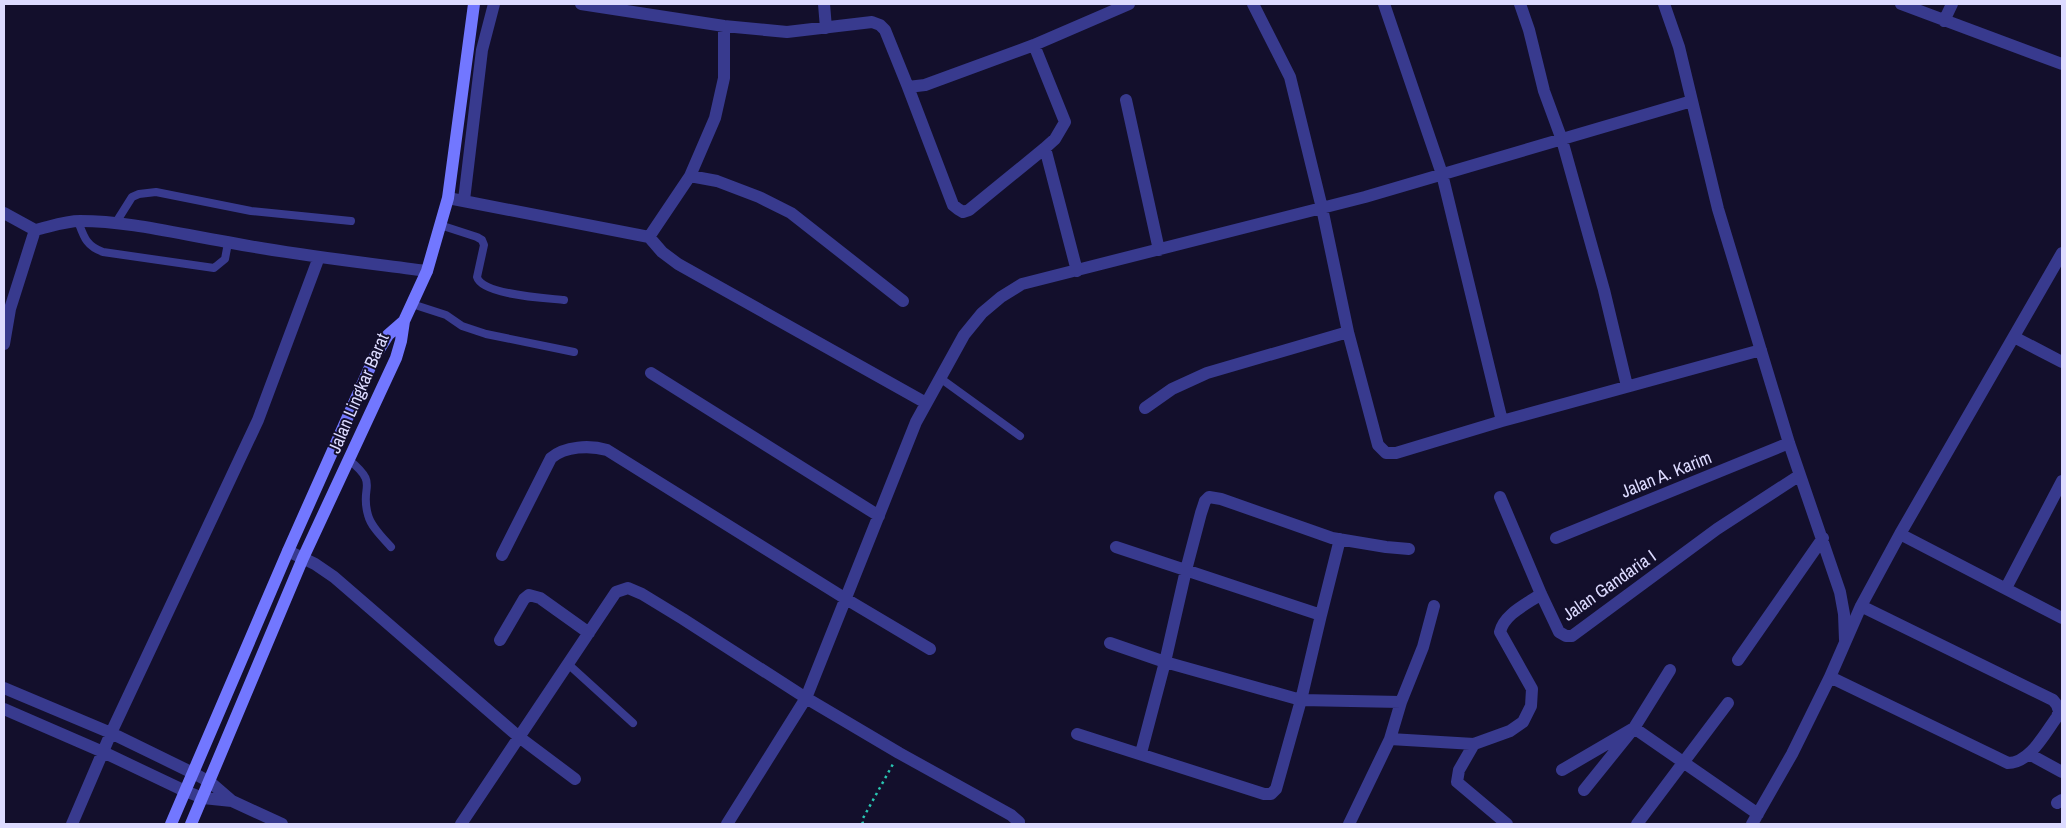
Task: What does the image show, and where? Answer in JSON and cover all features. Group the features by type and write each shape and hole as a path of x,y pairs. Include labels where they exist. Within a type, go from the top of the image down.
{"street":[{"path":"404,321 427,271 448,198 474,4"},
{"path":"464,200 482,50 494,4"},
{"path":"581,4 724,26 787,32 872,22 880,24 885,30 953,204 958,210 964,212 1045,148 1055,139 1065,122 1034,45"},
{"path":"824,4 826,28"},
{"path":"908,87 925,85 1034,45 1129,4"},
{"path":"1253,4 1290,77 1322,208 1348,332 1378,445 1386,453 1396,452 1502,420 1761,350"},
{"path":"1384,4 1442,174 1502,420"},
{"path":"1520,4 1529,30 1544,91 1562,140 1604,290 1627,386"},
{"path":"1664,4 1679,47 1718,209 1789,443 1840,592 1846,640"},
{"path":"1901,4 2062,64"},
{"path":"1944,20 1952,4"},
{"path":"649,237 690,176 715,118 724,78 724,26"},
{"path":"1126,100 1159,250"},
{"path":"727,824 806,698 916,422 964,335 982,313 1001,298 1022,284 1322,208 1562,140 1692,100"},
{"path":"1045,148 1077,271"},
{"path":"690,176 725,184 759,196 791,212 904,301"},
{"path":"448,198 649,237 662,252 678,264 926,403"},
{"path":"4,213 35,230 78,221 115,224 179,232 319,257 427,271"},
{"path":"4,344 10,308 35,230"},
{"path":"1634,728 1684,763 1755,819 1792,754 1830,678 1861,606 1900,534 2062,253"},
{"path":"72,824 111,733 258,420 319,257"},
{"name":"Jalan Lingkar Barat","path":"191,824 303,558 396,358 404,321"},
{"name":"Jalan Lingkar Barat","path":"171,824 288,551 375,356 388,336 404,321"},
{"path":"1145,408 1172,389 1207,373 1348,332"},
{"path":"2014,337 2062,362"},
{"path":"651,373 879,516"},
{"name":"Jalan A. Karim","path":"1556,538 1789,443"},
{"path":"502,555 551,458 568,450 595,447 607,450 930,649"},
{"name":"Jalan Gandaria I","path":"1500,496 1559,632 1566,636 1572,636 1717,529 1800,475"},
{"path":"2006,588 2062,481"},
{"path":"1141,753 1165,662 1186,570 1203,507 1209,497 1221,499 1332,538 1409,549"},
{"path":"1900,534 2062,618"},
{"path":"1738,660 1823,538"},
{"path":"1077,734 1264,794 1271,794 1276,789 1301,700 1340,539"},
{"path":"1116,547 1321,615"},
{"path":"288,551 315,564 334,577 520,737 575,779"},
{"path":"461,824 616,592 628,588 642,594 683,619 806,698 899,753 1011,815 1019,824"},
{"path":"1390,739 1474,744 1517,727 1528,715 1532,689 1500,632 1502,624 1506,619 1541,594"},
{"path":"500,640 524,600 530,595 540,598 589,633"},
{"path":"1349,824 1390,739 1401,702 1423,647 1434,606"},
{"path":"1830,678 2002,761 2015,763 2029,754 2057,717 2059,711 2053,700 1861,606"},
{"path":"1110,643 1165,662 1301,700 1401,702"},
{"path":"1584,790 1634,728 1670,670"},
{"path":"4,688 111,733 193,773 210,782 232,801 282,824"},
{"path":"1637,824 1728,703"},
{"path":"4,709 103,752 185,791 203,798 232,801"},
{"path":"1562,770 1634,728"},
{"path":"1474,744 1459,770 1457,782 1507,824"},
{"path":"2029,754 2062,772"}],"lane":[{"path":"115,224 132,197 139,194 156,192 251,211 351,221"},
{"path":"78,221 85,238 92,248 103,252 214,268 225,259 228,242"},
{"path":"440,225 482,240 484,245 476,277 483,285 498,291 564,300"},
{"path":"412,304 446,315 462,326 486,334 574,352"},
{"path":"940,378 1020,436"},
{"path":"348,459 362,470 367,478 366,502 368,517 391,547"},
{"path":"568,664 633,723"}],"path":[{"path":"863,824 862,820 865,814 899,753"}]}
